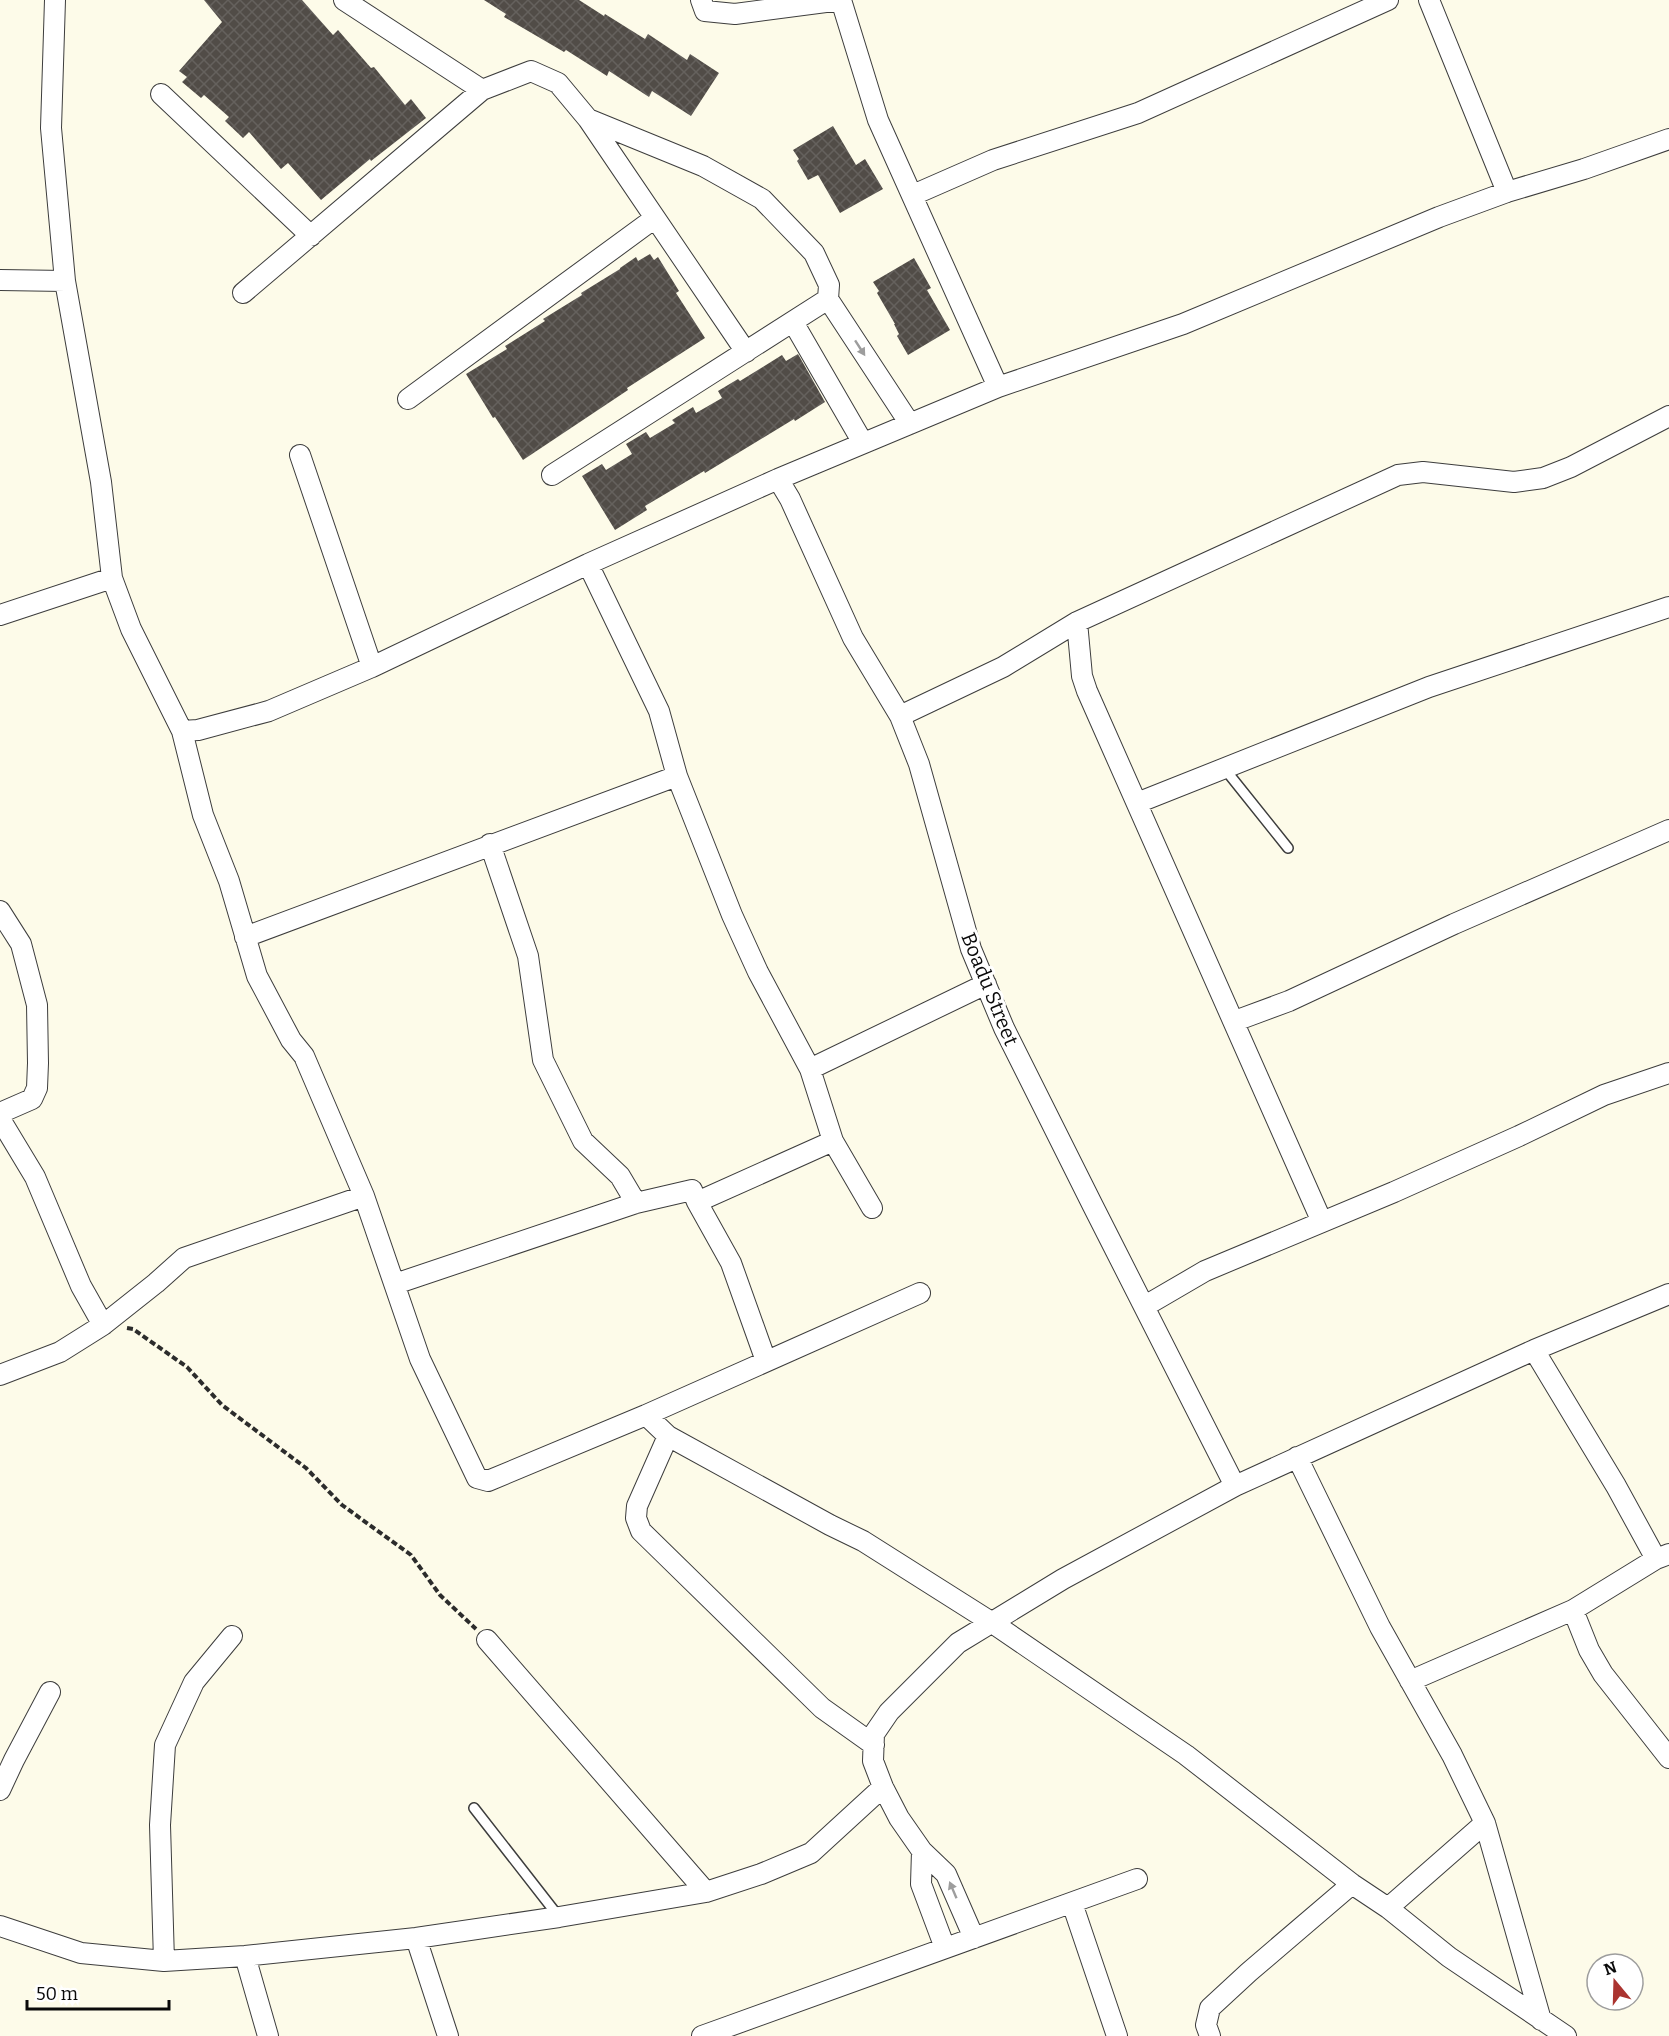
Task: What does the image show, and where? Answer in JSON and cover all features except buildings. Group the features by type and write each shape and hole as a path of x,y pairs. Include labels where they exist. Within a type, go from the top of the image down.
{"street":[{"path":"55,0 51,128 65,281 101,482 112,578 131,629 182,731 203,815 229,881 257,976 291,1040 304,1056 364,1196 420,1359 477,1478 488,1481 646,1415 920,1293"},
{"path":"344,0 482,90"},
{"path":"701,0 705,11 735,14 841,0 878,120 998,387"},
{"path":"913,195 993,160 1138,113 1388,0"},
{"path":"1429,0 1507,192"},
{"path":"243,293 482,90 531,71 558,83 588,119 746,352"},
{"path":"161,94 311,236"},
{"path":"588,119 703,166 762,199 814,253 829,285 828,299 910,424"},
{"path":"182,731 198,730 268,711 372,667 588,564 778,479 998,387 1183,324 1439,217 1507,192 1584,169 1669,139"},
{"path":"408,399 655,218"},
{"path":"0,280 65,281"},
{"path":"552,476 828,299"},
{"path":"793,322 863,443"},
{"path":"900,716 1003,667 1077,622 1398,475 1423,472 1514,482 1543,478 1571,467 1669,416"},
{"path":"300,455 372,667"},
{"name":"Boadu Street","path":"778,479 790,500 853,638 900,716 919,764 971,949 1020,1059 1235,1486"},
{"path":"588,564 660,711 676,776 732,915 758,972 810,1069 833,1141 872,1208"},
{"path":"0,615 112,578"},
{"path":"1137,803 1429,687 1669,607"},
{"path":"1077,622 1082,676 1322,1222"},
{"path":"245,937 676,776"},
{"path":"1234,1021 1289,1001 1454,924 1669,830"},
{"path":"490,844 528,957 543,1060 583,1141 620,1176 636,1203"},
{"path":"0,911 21,944 37,1005 38,1063 37,1088 32,1098 1,1120 35,1177 81,1286 103,1325"},
{"path":"810,1069 986,984"},
{"path":"1145,1306 1205,1271 1519,1136 1604,1095 1669,1073"},
{"path":"697,1202 833,1141"},
{"path":"395,1284 636,1203 692,1190 731,1263 766,1361"},
{"path":"0,1375 60,1353 103,1325 184,1258 364,1196"},
{"path":"974,1938 946,1874 922,1851 899,1818 873,1761 874,1734 889,1712 958,1643 1063,1579 1235,1486 1534,1350 1669,1294"},
{"path":"1410,1681 1573,1610 1663,1557 1616,1486 1534,1350"},
{"path":"646,1415 669,1436 863,1541 991,1622 1186,1755 1449,1957 1566,2036"},
{"path":"669,1436 637,1506 636,1518 641,1531 822,1707 874,1745"},
{"path":"1297,1457 1380,1627 1452,1755 1485,1823 1541,2020"},
{"path":"1573,1610 1589,1650 1603,1674 1669,1758"},
{"path":"164,1961 159,1825 165,1745 194,1682 232,1635"},
{"path":"487,1640 706,1892"},
{"path":"0,1790 50,1692"},
{"path":"0,1926 81,1953 164,1961 245,1956 416,1938 560,1917 706,1892 761,1874 811,1853 883,1787"},
{"path":"1388,1908 1485,1823"},
{"path":"922,1851 921,1884 945,1948"},
{"path":"702,2036 1137,1879"},
{"path":"1210,2036 1206,2025 1210,2008 1352,1884"},
{"path":"1072,1903 1117,2036"},
{"path":"416,1938 448,2036"},
{"path":"245,1956 268,2036"}],"lane":[{"path":"1224,768 1288,848"},
{"path":"474,1808 560,1917"}],"path":[{"path":"103,1325 133,1329 187,1367 222,1405 306,1468 342,1505 411,1555 440,1595 487,1640"}]}
